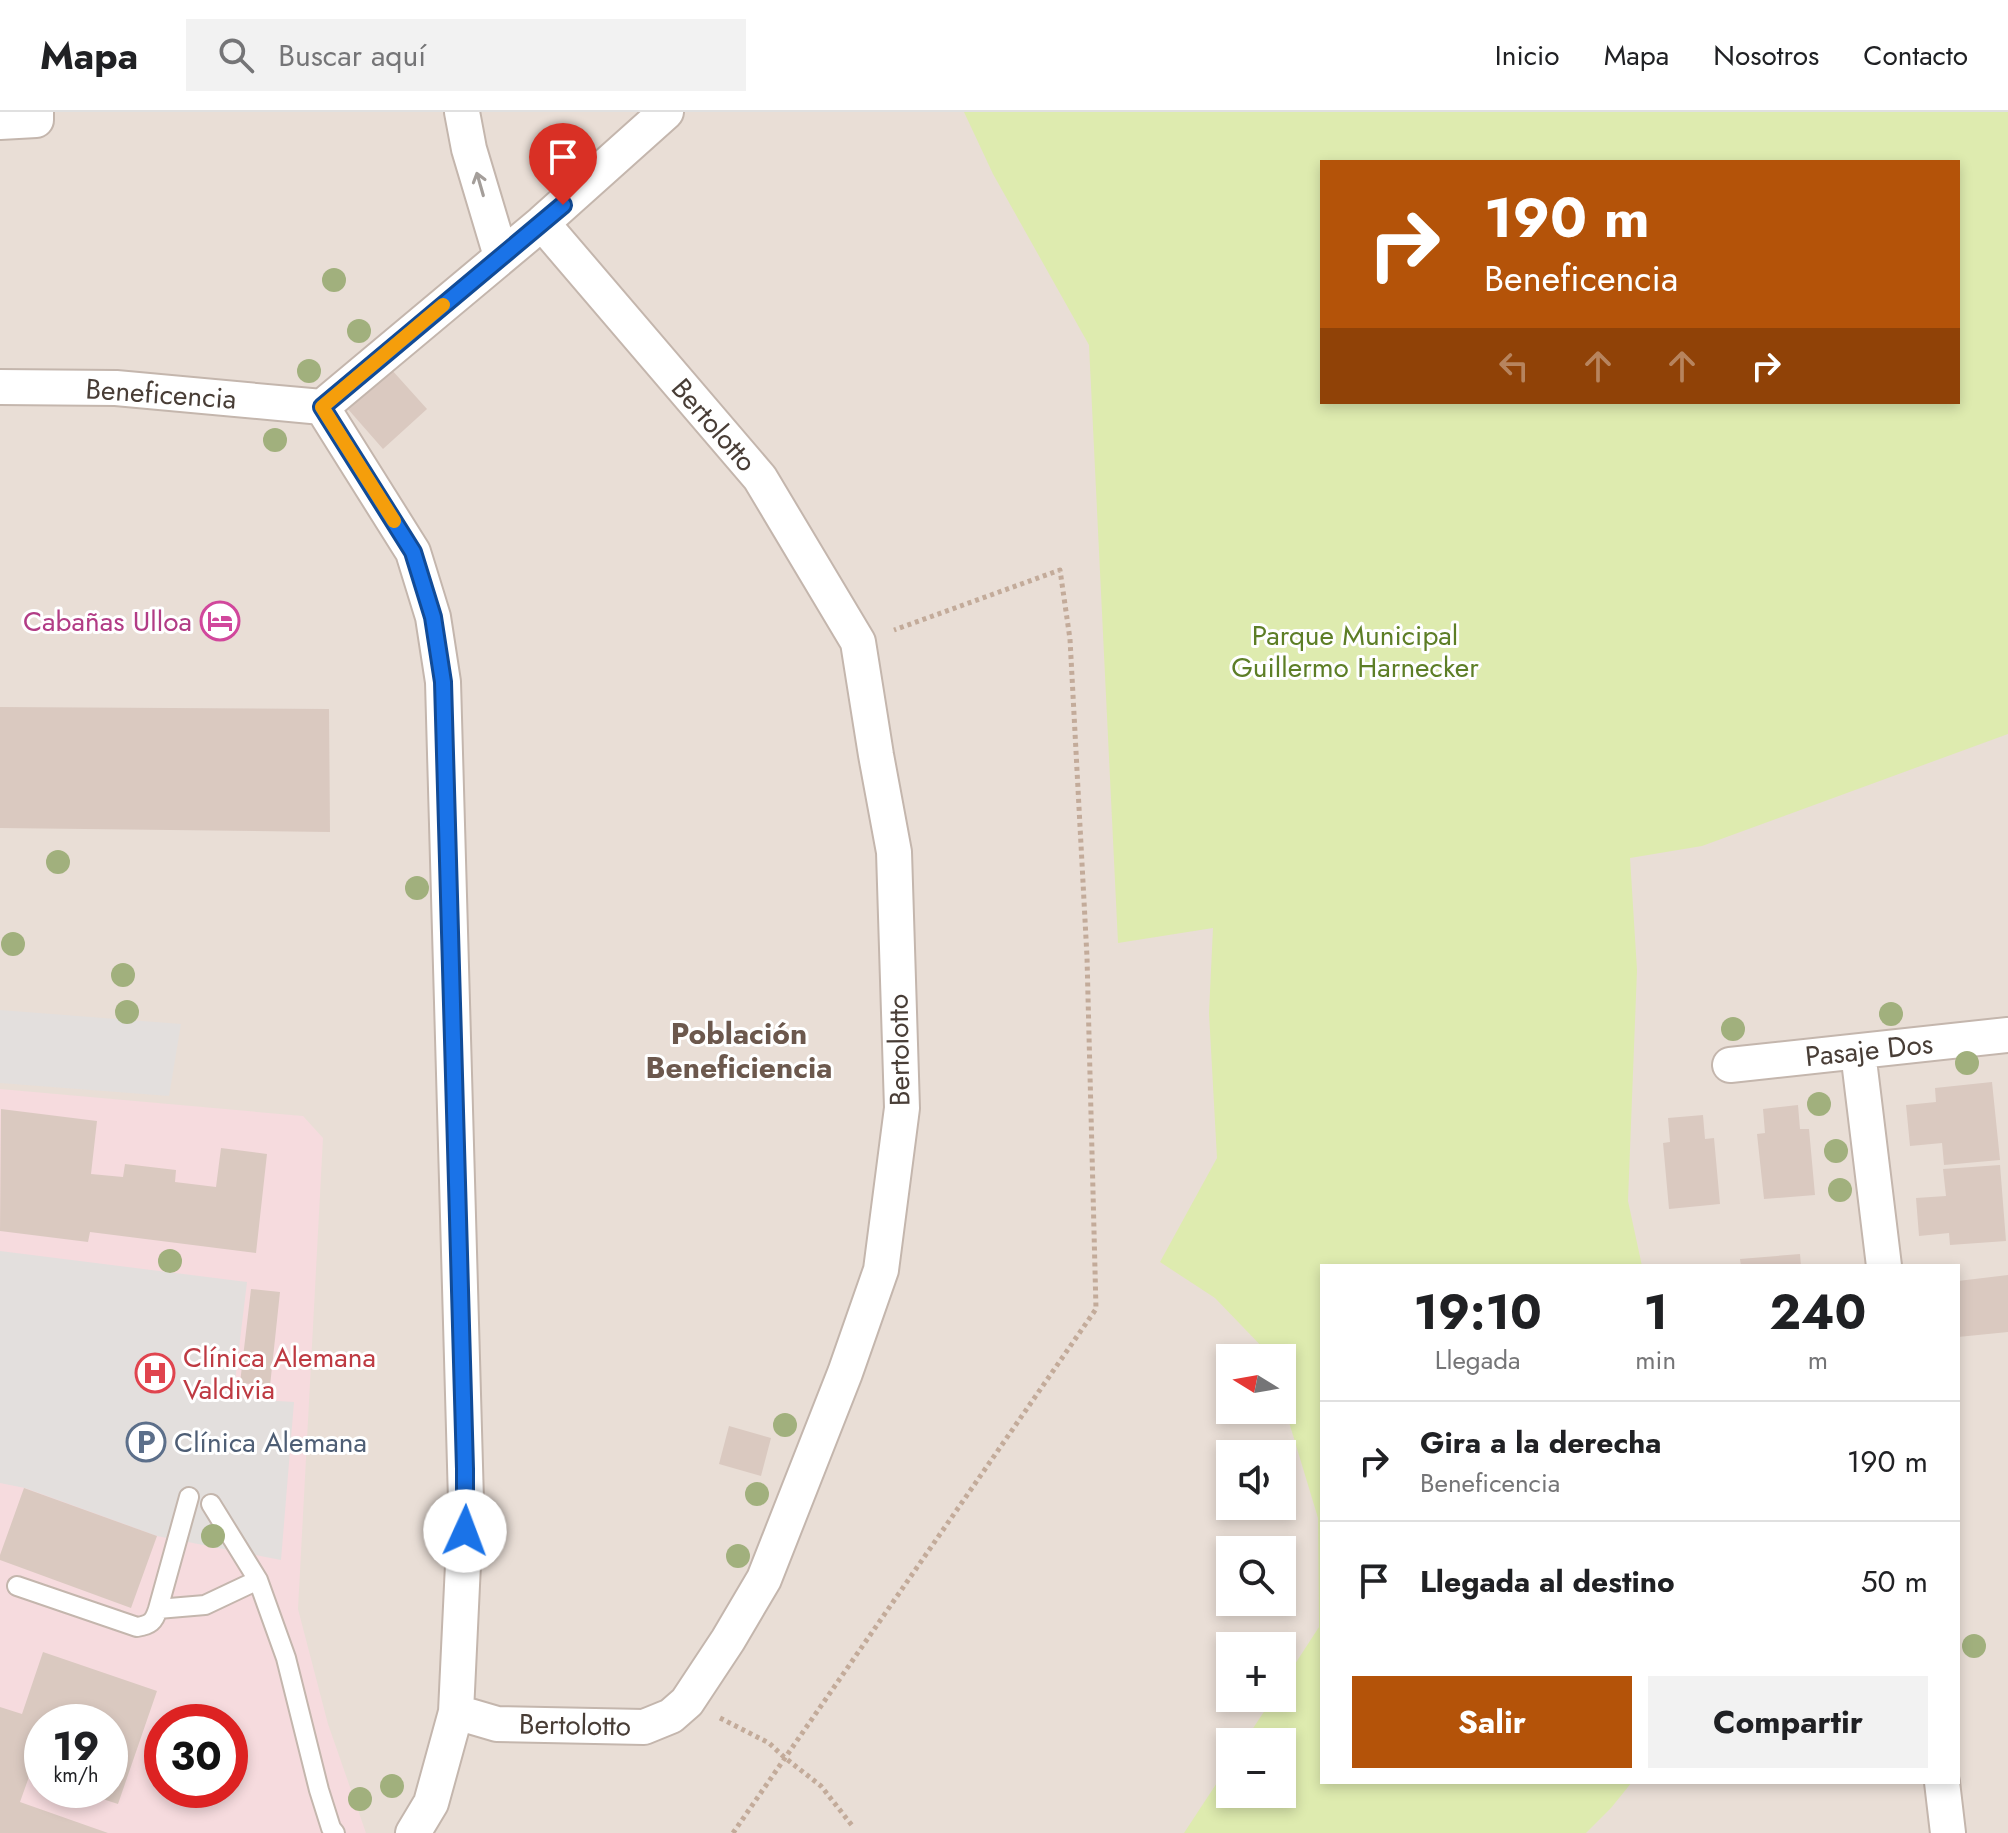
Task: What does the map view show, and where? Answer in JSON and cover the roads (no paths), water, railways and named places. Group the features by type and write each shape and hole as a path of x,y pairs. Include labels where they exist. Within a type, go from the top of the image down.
{"street":[{"path":"0,122 36,120 36,112"},
{"path":"462,112 469,149 501,256"},
{"path":"413,1833 431,1803 456,1712 466,1501 443,682 433,617 413,552 322,407 542,223 666,112"},
{"name":"Bertolotto","path":"456,1712 497,1724 644,1727 671,1716 687,1702 764,1579 845,1373 881,1270 902,1108 894,852 858,642 760,478 542,223"},
{"name":"Beneficencia","path":"0,387 116,388 322,407"},
{"name":"Pasaje Dos","path":"1730,1065 2008,1035"},
{"path":"1858,1052 1884,1264"},
{"path":"1942,1784 1948,1833"}],"lane":[{"path":"17,1586 137,1627 148,1626 155,1619 189,1497"},
{"path":"211,1504 258,1580 286,1658 319,1790 335,1833"},
{"path":"158,1609 205,1605 258,1580"}],"place":[{"name":"Cabañas Ulloa","path":"220,621"},
{"name":"Clínica Alemana Valdivia","path":"155,1373"},
{"name":"Clínica Alemana","path":"146,1442"}],"district":[{"name":"Población Beneficiencia","path":"739,1050"}],"park label":[{"name":"Parque Municipal Guillermo Harnecker","path":"1355,651"}]}
